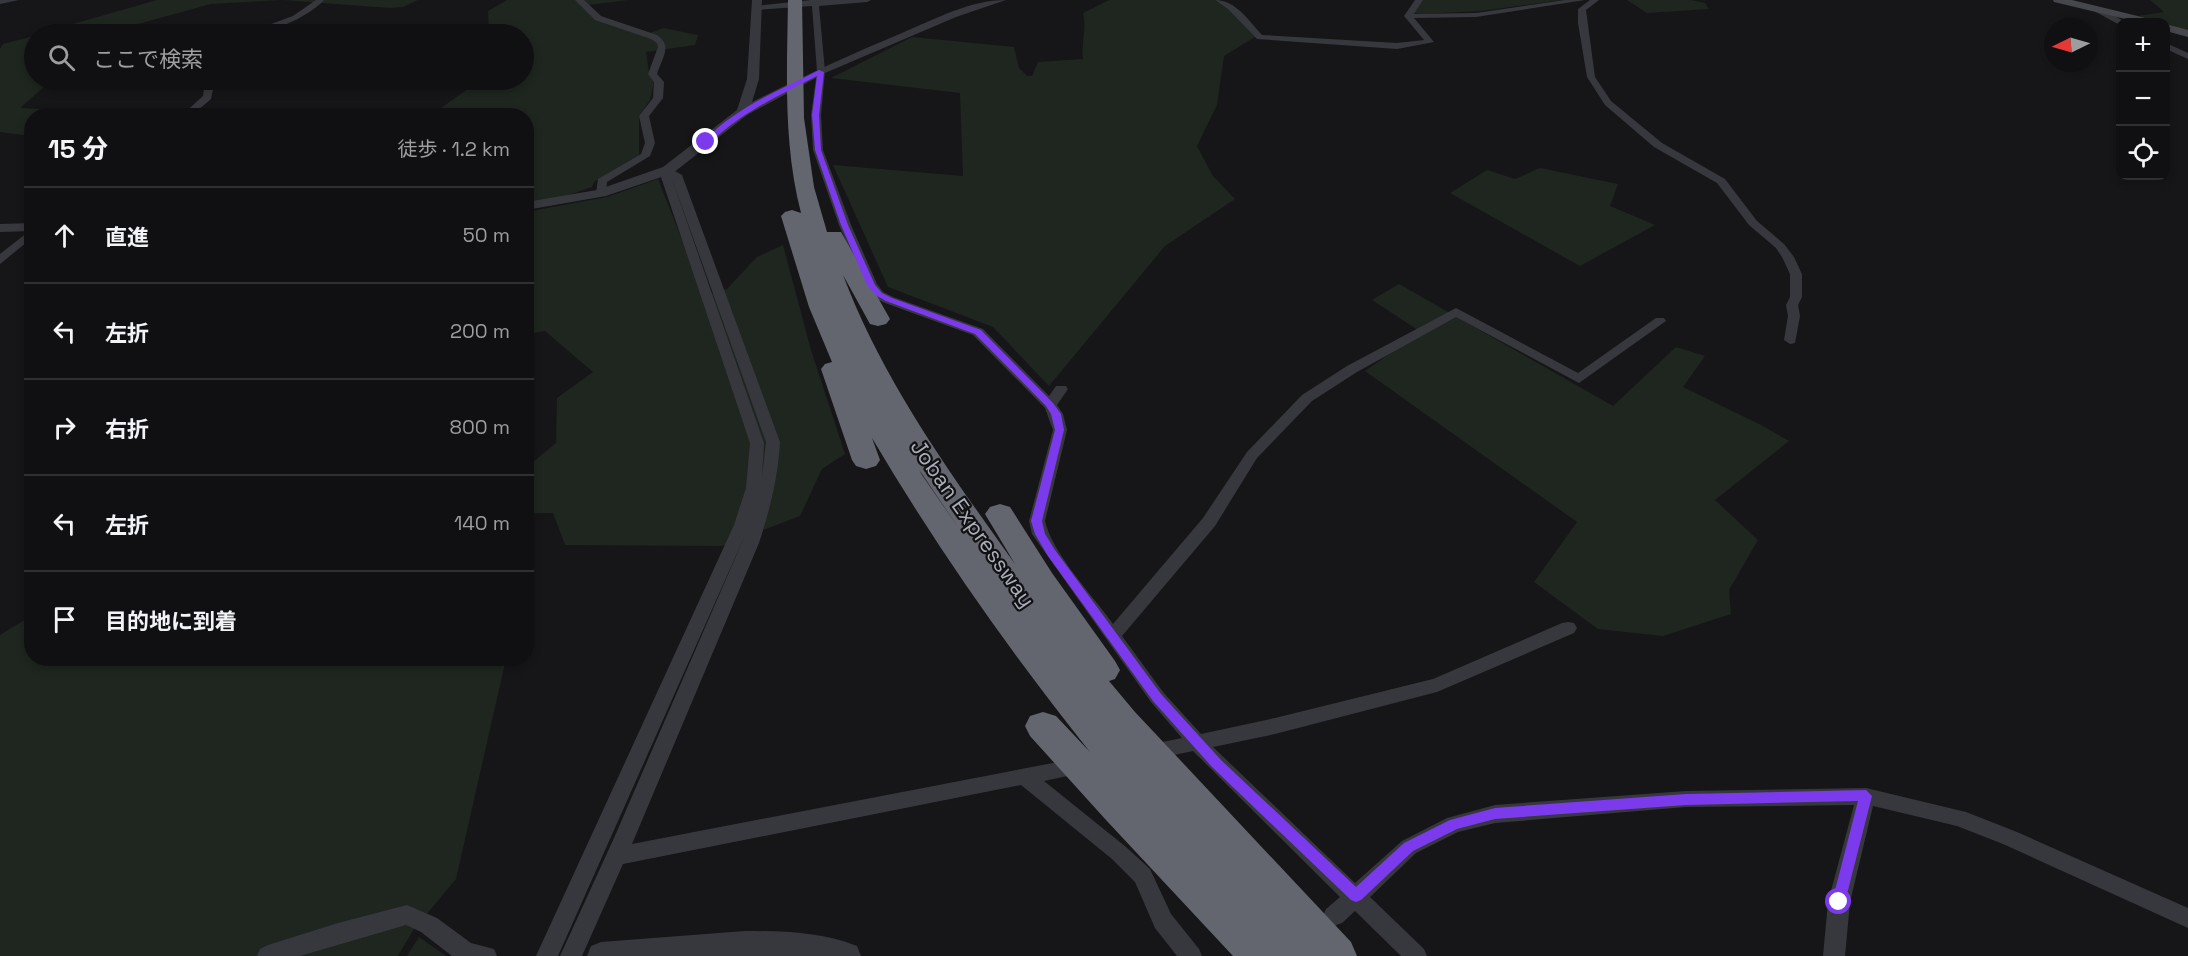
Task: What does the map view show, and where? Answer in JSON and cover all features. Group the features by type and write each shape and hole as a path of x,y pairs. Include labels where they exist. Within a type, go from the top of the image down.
{"highway":[{"name":"Joban Expressway","path":"809,2 788,159 793,219 816,293 844,356 905,473 1038,662 1098,737 1230,891 1291,956"},
{"name":"Joban Expressway","path":"765,4 778,52 778,120 788,159 812,216 836,288 865,352 932,468 1016,589 1122,722 1336,956"},
{"path":"788,159 878,319"},
{"path":"816,293 827,349 866,460"},
{"path":"1000,514 1080,639 1136,714 1177,781"},
{"path":"1043,726 1119,809 1261,956"}],"main road":[{"path":"2066,1 2134,18"},
{"path":"2170,28 2188,34"}],"street":[{"path":"0,3 15,0"},
{"path":"276,24 296,17 320,0"},
{"path":"579,0 598,18 662,42 652,74 659,82 658,98 645,116 650,143 645,156 602,181 600,193"},
{"path":"742,112 753,79 765,4 867,0"},
{"path":"534,205 600,193 668,170 742,112 808,78 952,15 1001,0"},
{"path":"1219,0 1231,7 1260,37 1397,46 1430,42 1408,16"},
{"path":"1408,16 1419,0"},
{"path":"1408,16 1476,15 1581,0"},
{"path":"1595,0 1582,9 1582,23 1591,77 1608,103 1650,139 1721,181 1753,224 1780,246 1796,273 1790,340"},
{"path":"809,2 821,72 816,115 818,150 845,225 871,285 879,295 889,300 978,332 1050,405 1056,414 1060,430 1036,521 1040,534 1052,553 1157,697 1217,764 1416,956"},
{"path":"2097,9 2116,20"},
{"path":"2170,48 2188,56"},
{"path":"194,108 208,97 209,90"},
{"path":"571,956 618,856 756,525 773,465 773,442 678,175 668,170"},
{"path":"548,956 742,525 754,488 757,443 666,177 668,170"},
{"path":"0,228 24,227"},
{"path":"0,260 24,239"},
{"path":"1113,635 1209,522 1252,455 1307,398 1352,369 1456,312 1579,379 1660,321"},
{"path":"1050,405 1060,389"},
{"path":"618,856 1206,741 1437,686 1569,628"},
{"path":"1026,778 1119,853 1143,876 1163,921 1191,956"},
{"path":"1834,956 1839,902 1866,796"},
{"path":"1334,916 1408,847 1454,824 1495,814 1686,800 1866,796 1959,818 2010,838 2188,918"},
{"path":"268,956 338,933 407,915 429,925 466,953 486,956"},
{"path":"601,956 791,946 835,951 847,956"}],"shaded area":[{"path":"157,0 282,0 211,4 138,24 73,24"},
{"path":"282,0 418,0 403,7 390,8"},
{"path":"507,0 628,0 581,6 595,19 645,35 663,28 698,35 695,45 646,52 649,73 654,82 650,100 639,116 639,155 594,182 592,187 563,197 534,201 534,108 441,108 466,90 534,90 534,24 489,24 488,11"},
{"path":"1109,0 1214,0 1228,8 1255,37 1224,56 1217,105 1197,146 1213,176 1235,199 1165,246 1049,386 993,327 888,287 833,165 963,176 960,93 831,78 912,37 1014,47 1019,68 1027,76 1032,76 1038,62 1083,59 1083,13"},
{"path":"1423,0 1563,0 1480,11 1414,13"},
{"path":"1627,0 1691,0 1705,3 1709,9 1647,13"},
{"path":"2150,0 2188,0 2188,31 2170,25 2170,18 2137,16 2164,12"},
{"path":"24,39 24,90 41,90 20,108 24,108 24,135 0,132 0,49 3,44"},
{"path":"1540,168 1618,184 1610,206 1655,225 1580,266 1450,193 1487,170 1515,179"},
{"path":"658,179 704,296 727,289 757,257 783,245 811,350 845,454 822,469 800,516 722,546 565,545 553,513 534,513 534,461 556,443 557,398 593,372 545,331 534,333 534,210 607,197"},
{"path":"1399,284 1613,406 1676,347 1705,356 1683,387 1789,441 1715,500 1758,540 1729,590 1731,614 1663,636 1598,629 1534,582 1577,522 1365,371 1421,332 1372,300"},
{"path":"24,620 24,666 504,666 456,879 412,932 398,956 0,956 0,635"},
{"path":"419,937 446,956 407,956"}],"route":[{"path":"706,142 742,112 821,72 816,115 818,150 845,225 871,285 879,295 889,300 978,332 1050,405 1056,414 1060,430 1058,445 1036,521 1040,534 1157,697 1217,764 1356,896 1408,847 1454,824 1495,814 1686,800 1866,796 1839,902"}]}
